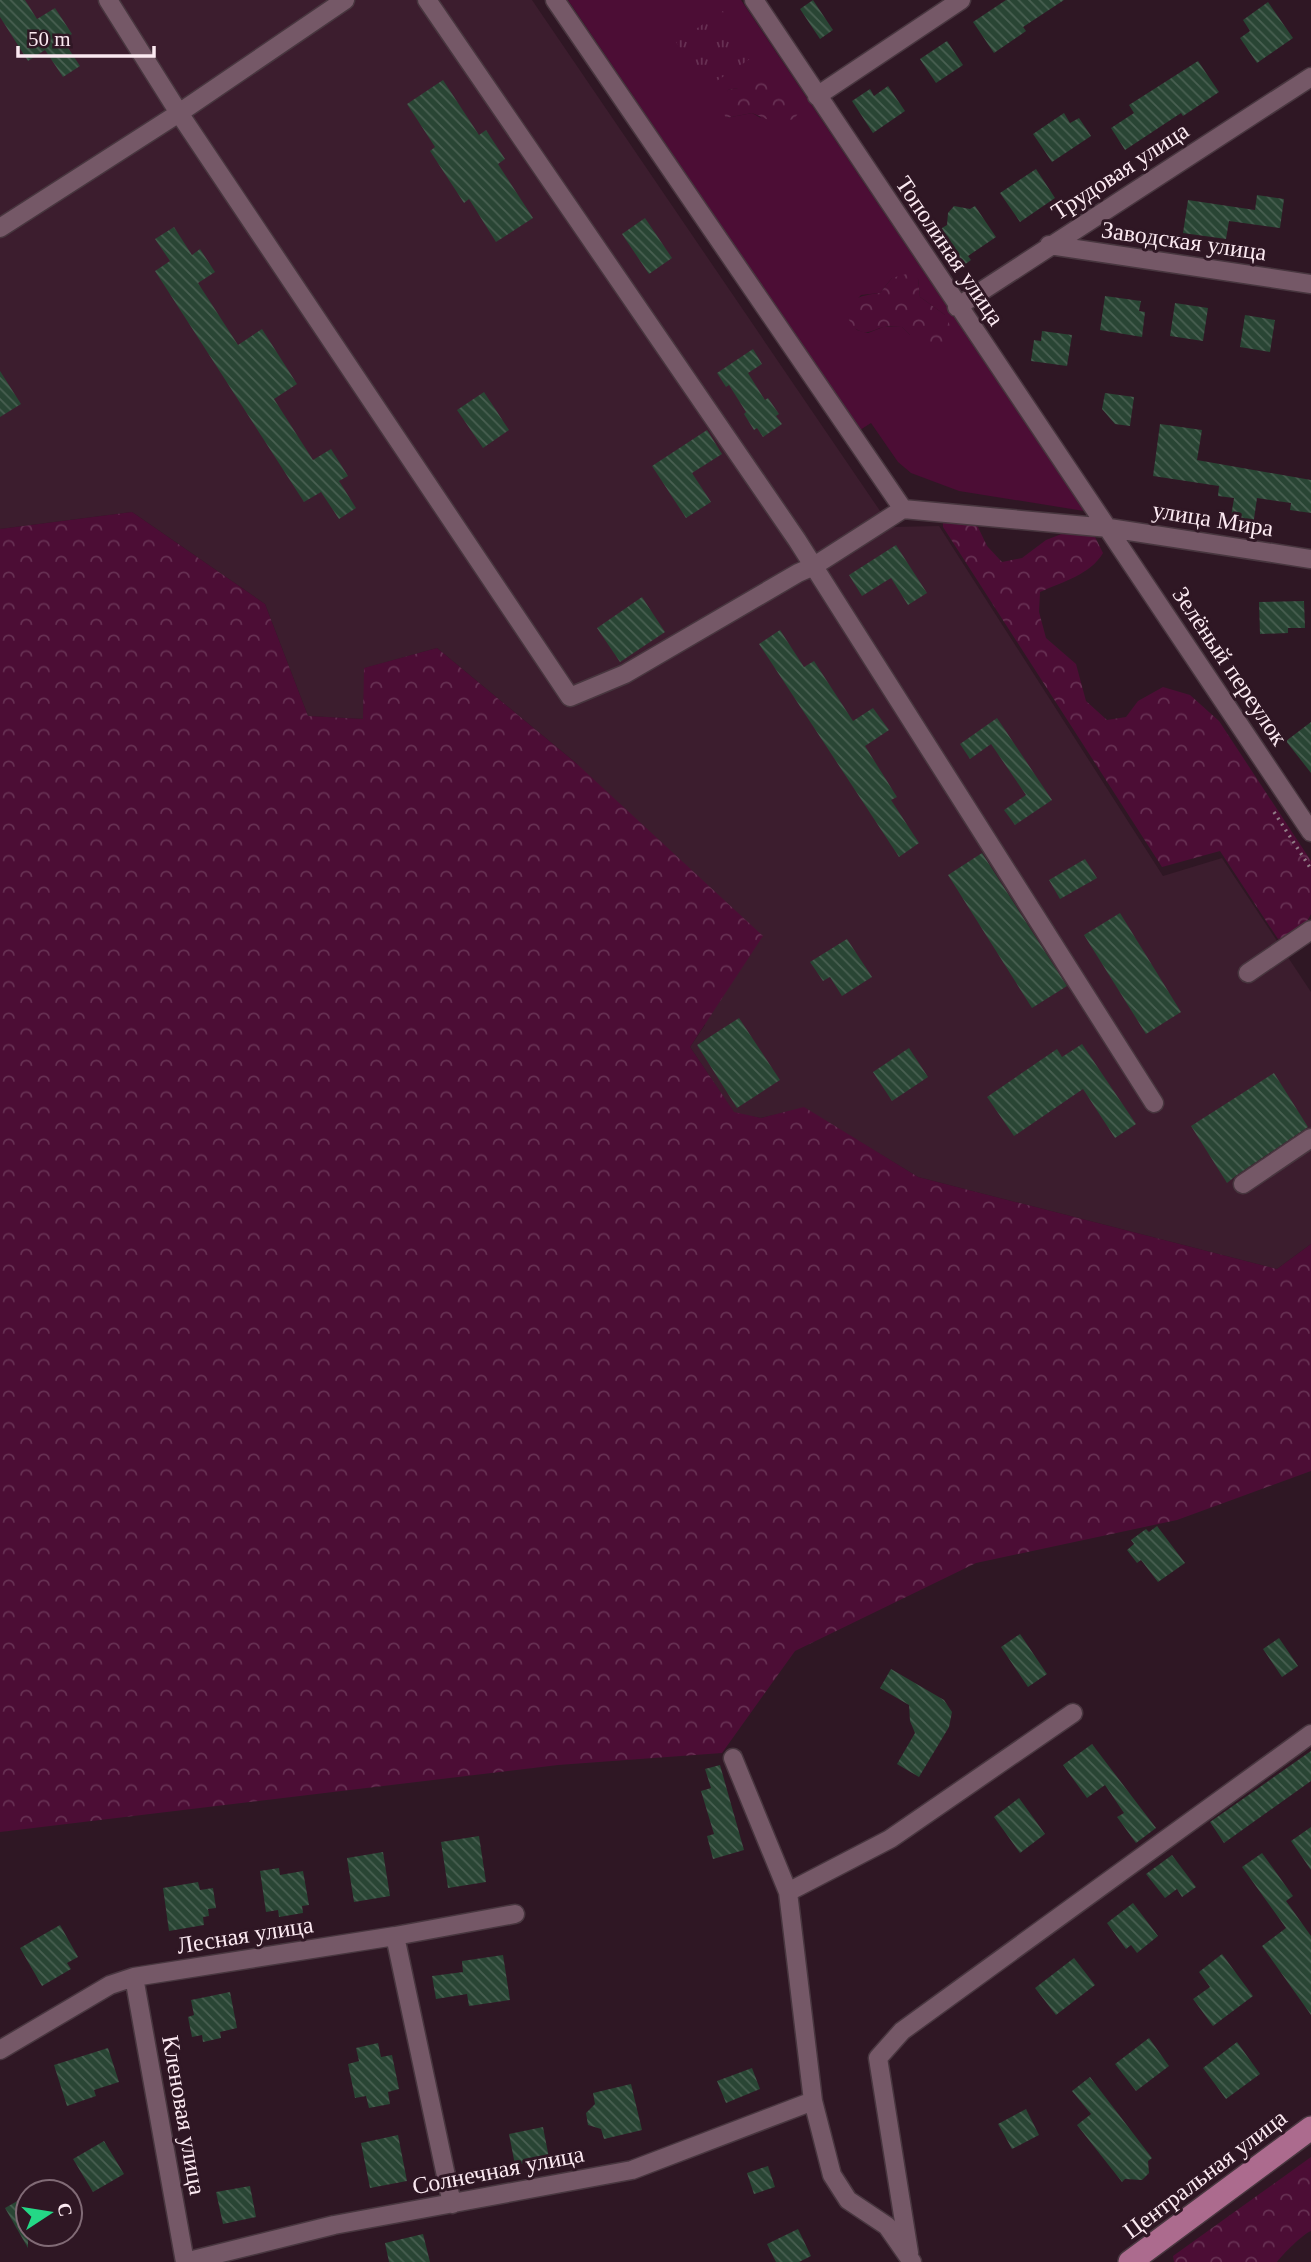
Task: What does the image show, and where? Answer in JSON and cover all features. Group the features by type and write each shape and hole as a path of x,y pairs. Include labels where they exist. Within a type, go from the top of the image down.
{"main road":[{"name":"Центральная улица","path":"1130,2262 1311,2128"}],"street":[{"path":"108,0 179,113 570,697 625,674 814,566 903,509 555,0"},
{"path":"0,228 179,113 345,0"},
{"path":"427,0 814,566 1154,1103"},
{"name":"Тополиная улица","path":"754,0 957,307 1108,528"},
{"path":"817,96 961,0"},
{"name":"Трудовая улица","path":"957,307 1311,77"},
{"name":"Заводская улица","path":"1049,246 1311,284"},
{"name":"улица Мира","path":"903,509 1108,528 1311,559"},
{"name":"Зелёный переулок","path":"1108,528 1311,832"},
{"path":"1248,973 1311,930"},
{"path":"1243,1184 1311,1138"},
{"path":"788,1892 890,1839 1073,1713"},
{"path":"911,2259 878,2058 902,2031 1311,1734"},
{"path":"733,1758 788,1892 813,2101 832,2175 848,2200 887,2226 911,2259"},
{"name":"Лесная улица","path":"0,2050 110,1985 134,1977 395,1936 515,1914"},
{"path":"395,1936 452,2204"},
{"name":"Кленовая улица","path":"134,1977 185,2262"},
{"name":"Солнечная улица","path":"185,2262 334,2225 632,2170 813,2101"}],"shaded area":[{"path":"0,0 532,0 891,527 939,526 1163,876 1222,858 1311,992 1311,1244 1277,1269 918,1177 804,1108 761,1118 734,1113 690,1047 705,1025 577,764 437,648 365,668 363,719 308,716 265,604 132,512 0,529"}],"green space":[{"path":"568,0 741,0 1084,511 959,491 911,473 898,462 871,423 860,430","holes":["738,88 761,118 752,113 726,118 728,90","892,278 918,279 920,297 945,315 910,335 902,327 883,327 868,333 857,330 849,320 848,310 861,295 880,293"]},
{"path":"723,11 753,57 706,88 676,42"},
{"path":"774,74 798,103 800,111 794,119 776,123 752,113 726,118 722,104 728,90 738,88 756,77"},
{"path":"910,273 918,279 920,297 945,315 957,340 951,349 920,348 912,344 910,335 902,327 862,332 850,322 848,310 853,301 880,293 892,278"},
{"path":"132,512 265,604 308,716 363,719 364,668 437,648 577,764 763,936 690,1047 734,1112 761,1118 804,1107 918,1177 1277,1269 1311,1244 1311,1471 1177,1520 976,1563 795,1651 722,1753 558,1765 0,1832 0,529"},
{"path":"954,518 977,525 987,546 1002,562 1022,558 1046,540 1064,533 1094,535 1103,553 1097,561 1075,577 1040,592 1039,612 1046,638 1076,664 1086,701 1107,720 1126,717 1138,701 1163,687 1190,695 1219,721 1311,861 1311,914 1304,927 1278,939 1220,851 1162,867 943,527 943,520"},
{"path":"1311,2157 1311,2231 1277,2262 1174,2262 1173,2256"}],"building":[{"path":"0,0 25,0 37,19 55,8 72,34 63,40 80,66 63,77 45,50 28,61 0,17"},
{"path":"813,0 833,30 820,39 800,9"},
{"path":"1006,0 1064,0 1023,27 1026,31 994,53 973,22"},
{"path":"1268,2 1293,38 1257,63 1240,38 1250,31 1243,20"},
{"path":"947,41 963,65 936,83 920,59"},
{"path":"1198,61 1219,92 1125,150 1111,128 1134,113 1129,105"},
{"path":"443,80 479,135 486,130 505,159 498,164 533,218 496,242 469,199 464,203 430,151 435,147 407,104"},
{"path":"888,86 905,111 873,133 852,101 870,89 874,96"},
{"path":"1064,113 1070,123 1079,118 1091,136 1052,162 1033,134"},
{"path":"1036,169 1055,198 1020,222 1000,193"},
{"path":"1257,195 1284,199 1280,228 1229,221 1226,239 1183,233 1188,200 1255,210"},
{"path":"954,206 970,209 975,206 996,237 968,256 971,260 957,270 932,234 947,225 948,213"},
{"path":"645,218 672,258 649,274 622,234"},
{"path":"174,227 192,255 200,249 215,272 198,283 238,345 262,329 297,384 274,399 313,460 331,449 348,476 339,481 356,508 339,519 321,492 304,502 155,271 170,261 155,239"},
{"path":"1105,296 1141,301 1139,311 1145,312 1142,337 1100,330"},
{"path":"1175,303 1208,308 1203,341 1170,336"},
{"path":"1245,315 1275,320 1270,352 1240,347"},
{"path":"1042,331 1072,335 1067,366 1031,361 1034,340 1041,341"},
{"path":"753,349 762,364 748,373 765,400 768,398 779,414 776,416 782,424 763,437 757,428 754,430 729,385 726,387 717,373"},
{"path":"0,371 21,404 0,417"},
{"path":"484,392 509,430 483,448 457,410"},
{"path":"1105,393 1134,397 1130,426 1115,424 1102,409"},
{"path":"1160,424 1202,430 1197,460 1311,480 1311,513 1290,510 1291,503 1257,498 1253,526 1230,523 1234,498 1218,496 1219,486 1153,476"},
{"path":"707,430 722,454 692,473 711,502 686,518 652,466"},
{"path":"896,545 927,593 908,605 891,578 862,596 849,575"},
{"path":"642,597 665,632 620,662 597,628"},
{"path":"1304,601 1305,628 1288,628 1288,633 1260,634 1259,602"},
{"path":"780,630 804,667 814,661 853,721 873,708 889,730 865,746 897,797 891,800 919,843 899,857 759,644"},
{"path":"997,718 1052,800 1015,825 1004,810 1026,795 991,744 970,759 960,744"},
{"path":"1311,722 1311,773 1286,741"},
{"path":"982,853 1067,986 1032,1008 948,875"},
{"path":"1085,859 1097,878 1060,899 1049,880"},
{"path":"1120,913 1181,1012 1146,1034 1084,935"},
{"path":"847,939 872,977 842,996 830,977 823,981 810,962"},
{"path":"739,1018 780,1080 737,1108 697,1045"},
{"path":"1082,1044 1136,1124 1115,1138 1083,1089 1014,1136 987,1097 1057,1049 1062,1057"},
{"path":"909,1048 928,1077 892,1101 873,1072"},
{"path":"1274,1073 1308,1127 1227,1183 1191,1126"},
{"path":"1157,1526 1185,1563 1158,1582 1141,1560 1137,1563 1127,1550 1134,1544 1131,1540 1146,1529 1149,1532"},
{"path":"1020,1634 1047,1674 1028,1687 1001,1647"},
{"path":"1279,1638 1298,1666 1282,1677 1263,1649"},
{"path":"891,1669 944,1700 952,1712 949,1727 919,1777 897,1764 915,1733 910,1721 909,1705 880,1688"},
{"path":"1092,1744 1156,1828 1136,1843 1117,1817 1124,1813 1105,1785 1087,1798 1063,1765"},
{"path":"1311,1751 1311,1781 1224,1843 1210,1822"},
{"path":"720,1765 744,1850 713,1859 707,1836 714,1834 701,1791 711,1788 705,1769"},
{"path":"1019,1798 1045,1834 1020,1853 994,1817"},
{"path":"1311,1827 1311,1870 1291,1841"},
{"path":"479,1836 486,1882 448,1888 441,1842"},
{"path":"383,1852 390,1896 354,1902 347,1858"},
{"path":"1262,1853 1293,1896 1286,1901 1311,1936 1311,2015 1262,1946 1286,1928 1242,1867"},
{"path":"1172,1855 1196,1887 1182,1897 1177,1889 1165,1898 1146,1874"},
{"path":"279,1868 280,1875 303,1871 309,1905 302,1906 303,1913 279,1917 278,1910 266,1912 260,1871"},
{"path":"198,1882 200,1890 213,1888 216,1908 208,1909 209,1916 203,1917 204,1925 169,1931 163,1888"},
{"path":"1133,1903 1158,1936 1137,1953 1131,1945 1126,1949 1107,1923"},
{"path":"60,1925 78,1957 67,1963 71,1969 42,1986 20,1948"},
{"path":"1222,1954 1253,1996 1213,2026 1193,1999 1210,1987 1199,1972"},
{"path":"503,1955 510,2000 469,2006 467,1994 436,1999 432,1976 463,1972 462,1961"},
{"path":"1074,1958 1095,1985 1056,2015 1035,1988"},
{"path":"230,1992 237,2028 220,2032 221,2038 203,2042 202,2035 192,2037 188,2017 194,2015 191,2000"},
{"path":"1149,2038 1169,2066 1136,2091 1115,2064"},
{"path":"1237,2042 1260,2074 1226,2099 1203,2068"},
{"path":"378,2043 381,2057 392,2055 399,2089 388,2092 390,2104 369,2108 366,2096 355,2098 348,2064 359,2061 356,2048"},
{"path":"108,2048 119,2082 94,2090 96,2096 67,2106 54,2065"},
{"path":"752,2068 760,2089 726,2103 717,2081"},
{"path":"1090,2077 1152,2158 1148,2161 1149,2173 1142,2180 1125,2179 1122,2182 1077,2125 1091,2114 1072,2091"},
{"path":"631,2084 642,2130 604,2139 601,2129 588,2125 586,2113 595,2104 593,2093"},
{"path":"1026,2109 1039,2135 1012,2149 998,2124"},
{"path":"543,2127 549,2158 515,2165 509,2134"},
{"path":"398,2135 407,2181 370,2188 361,2143"},
{"path":"104,2141 124,2174 93,2192 73,2159"},
{"path":"768,2166 775,2187 754,2194 747,2173"},
{"path":"250,2186 256,2217 223,2224 216,2192"},
{"path":"14,2203 14,2224 5,2208"},
{"path":"798,2229 811,2256 799,2262 776,2262 767,2244"},
{"path":"423,2234 430,2262 389,2262 385,2243"}]}
